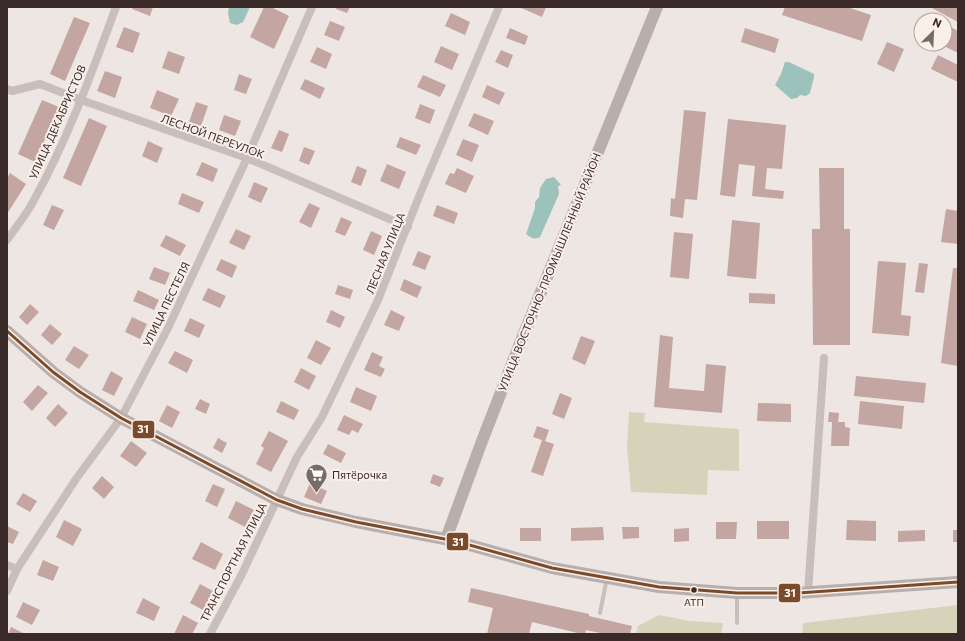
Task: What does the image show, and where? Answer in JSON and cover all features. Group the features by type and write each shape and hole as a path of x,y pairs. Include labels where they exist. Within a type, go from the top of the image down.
{"main road":[{"name":"УЛИЦА ВОСТОЧНО-ПРОМЫШЛЕННЫЙ РАЙОН","path":"446,539 523,336 657,7"},
{"path":"7,331 53,372 80,392 121,418 277,500 309,511 446,539 480,547 552,568 659,587 737,594 808,593 958,582"}],"street":[{"name":"УЛИЦА ДЕКАБРИСТОВ","path":"7,240 34,201 81,100 116,7"},
{"path":"302,7 311,9"},
{"name":"ЛЕСНАЯ УЛИЦА","path":"277,500 297,457 326,410 378,300 420,194 499,7"},
{"name":"УЛИЦА ПЕСТЕЛЯ","path":"7,591 17,569 76,479 121,418 168,328 246,158 311,9"},
{"name":"ЛЕСНОЙ ПЕРЕУЛОК","path":"7,89 12,91 40,84 246,158 408,227"},
{"path":"808,593 824,358"},
{"name":"ТРАНСПОРТНАЯ УЛИЦА","path":"210,634 242,574 277,500"},
{"path":"7,565 17,569"}],"lane":[{"path":"600,613 607,578"},
{"path":"737,594 737,623"}],"green space":[{"path":"629,412 645,413 644,422 739,429 739,471 708,470 707,495 631,492 627,447"},
{"path":"958,605 958,634 802,634 803,623"},
{"path":"659,615 690,621 723,623 721,634 636,634 638,626"}],"water":[{"path":"229,7 250,7 243,22 237,25 230,23 228,13"},
{"path":"785,62 789,62 814,74 810,93 806,96 800,95 797,98 791,99 775,85"},
{"path":"554,177 561,185 558,186 559,194 540,237 529,237 526,234 535,208 535,202 539,197 540,188 546,179"}],"building":[{"path":"133,7 153,7 150,16 132,9"},
{"path":"264,7 271,7 289,16 274,49 250,37"},
{"path":"337,7 350,7 347,13 336,9"},
{"path":"519,7 546,7 542,17"},
{"path":"785,7 847,7 871,15 862,41 782,15"},
{"path":"930,7 958,7 958,22 953,19 953,12 939,12"},
{"path":"451,13 470,22 465,35 445,26"},
{"path":"74,17 90,23 65,81 50,74"},
{"path":"330,21 345,27 339,41 324,35"},
{"path":"124,27 140,33 133,53 116,47"},
{"path":"510,28 528,36 525,45 506,38"},
{"path":"745,28 779,39 775,53 741,42"},
{"path":"953,28 958,31 958,53 953,50"},
{"path":"887,42 904,49 894,72 877,64"},
{"path":"441,46 459,54 452,70 434,62"},
{"path":"317,47 332,54 326,69 310,62"},
{"path":"501,50 513,55 508,68 495,62"},
{"path":"168,51 185,57 179,74 162,68"},
{"path":"938,55 958,65 958,82 931,69"},
{"path":"105,71 122,77 115,98 97,91"},
{"path":"239,74 252,79 246,94 234,90"},
{"path":"423,75 446,85 440,97 417,87"},
{"path":"305,79 325,88 320,99 300,89"},
{"path":"487,85 505,93 499,105 482,97"},
{"path":"157,90 179,99 171,116 150,108"},
{"path":"42,100 59,107 35,162 18,154"},
{"path":"196,102 208,106 201,126 189,122"},
{"path":"420,104 435,110 430,124 415,118"},
{"path":"684,110 706,112 697,200 685,199 683,218 670,216 671,198 675,199"},
{"path":"474,113 494,121 488,135 468,126"},
{"path":"224,115 241,121 235,136 219,130"},
{"path":"89,118 107,126 81,186 63,178"},
{"path":"728,119 786,125 782,169 767,168 765,189 784,191 783,199 752,196 755,166 739,164 735,197 720,195"},
{"path":"279,130 289,134 282,152 271,148"},
{"path":"400,137 421,145 416,155 396,147"},
{"path":"463,139 479,145 472,162 456,155"},
{"path":"148,141 163,148 157,163 142,156"},
{"path":"304,147 315,151 309,165 299,161"},
{"path":"202,162 218,169 213,182 196,175"},
{"path":"387,164 406,172 399,189 380,181"},
{"path":"357,166 367,170 361,186 351,182"},
{"path":"457,168 474,176 466,193 445,184 450,173 454,174"},
{"path":"819,168 844,168 844,229 850,229 850,345 813,345 812,229 820,229"},
{"path":"10,173 26,184 7,214 7,178"},
{"path":"254,182 268,188 261,203 248,197"},
{"path":"182,193 204,202 199,213 178,204"},
{"path":"309,203 320,208 311,228 299,222"},
{"path":"52,205 64,210 54,230 43,225"},
{"path":"437,205 458,213 454,224 433,216"},
{"path":"946,209 958,211 958,244 941,242"},
{"path":"341,217 352,222 345,236 335,232"},
{"path":"732,220 760,223 756,279 727,276"},
{"path":"236,229 251,236 244,250 229,243"},
{"path":"371,231 382,236 374,255 363,250"},
{"path":"674,232 693,234 689,279 670,277"},
{"path":"166,235 186,245 180,256 160,246"},
{"path":"418,251 431,256 425,270 412,265"},
{"path":"221,259 237,266 232,278 216,270"},
{"path":"878,261 906,263 901,315 911,316 909,336 872,333"},
{"path":"919,263 928,264 924,293 915,292"},
{"path":"154,267 170,273 165,285 149,279"},
{"path":"953,268 958,268 958,366 941,363"},
{"path":"404,279 422,287 417,298 400,290"},
{"path":"338,285 353,290 350,299 335,294"},
{"path":"208,288 226,296 220,308 202,300"},
{"path":"138,290 159,300 154,310 133,301"},
{"path":"749,293 775,294 775,304 749,303"},
{"path":"30,304 39,312 27,325 19,317"},
{"path":"331,310 345,317 340,328 326,322"},
{"path":"391,310 405,317 399,331 384,325"},
{"path":"132,317 147,324 140,339 125,332"},
{"path":"190,318 205,325 199,338 184,331"},
{"path":"50,324 62,334 52,345 41,335"},
{"path":"660,335 673,337 669,388 704,391 706,364 726,366 722,413 654,407"},
{"path":"581,336 595,341 585,365 572,359"},
{"path":"316,340 331,348 321,365 307,358"},
{"path":"74,346 89,355 79,369 65,360"},
{"path":"175,351 193,360 187,373 168,363"},
{"path":"372,352 383,357 379,366 385,369 381,377 364,370"},
{"path":"301,368 316,376 309,390 294,382"},
{"path":"111,371 123,378 114,396 102,390"},
{"path":"856,376 926,383 924,403 854,396"},
{"path":"38,385 48,393 32,411 23,402"},
{"path":"356,387 377,396 371,411 350,402"},
{"path":"560,393 572,398 564,419 552,414"},
{"path":"200,399 210,404 206,414 195,409"},
{"path":"281,401 299,410 294,420 276,412"},
{"path":"860,401 904,406 902,429 858,424"},
{"path":"758,403 791,404 791,422 757,421"},
{"path":"58,404 68,413 55,427 46,418"},
{"path":"167,405 180,412 172,428 159,421"},
{"path":"829,412 839,413 838,422 845,422 845,427 850,428 849,446 831,446 832,422 828,422"},
{"path":"344,415 363,424 358,433 352,430 349,435 337,430"},
{"path":"537,426 549,430 545,441 554,444 543,476 531,472 542,440 533,437"},
{"path":"269,431 288,441 271,472 256,464 264,448 261,446"},
{"path":"218,438 227,443 222,453 213,448"},
{"path":"131,441 147,453 136,467 120,456"},
{"path":"328,444 346,453 341,463 323,454"},
{"path":"433,474 444,478 440,487 430,483"},
{"path":"102,476 114,487 104,499 92,488"},
{"path":"310,483 327,491 321,504 304,497"},
{"path":"213,484 225,489 217,507 205,501"},
{"path":"23,493 37,501 30,512 16,504"},
{"path":"236,501 254,510 245,527 228,518"},
{"path":"64,520 82,529 73,546 56,537"},
{"path":"847,520 876,521 876,541 846,540"},
{"path":"757,521 789,521 789,539 757,539"},
{"path":"716,522 737,522 736,539 716,539"},
{"path":"7,526 19,532 13,544 7,542"},
{"path":"603,527 604,540 571,541 571,528"},
{"path":"622,527 639,527 639,538 623,539"},
{"path":"520,528 541,528 541,541 520,541"},
{"path":"689,528 689,541 674,542 674,529"},
{"path":"925,530 925,541 898,542 898,531"},
{"path":"953,530 958,530 958,542 953,542"},
{"path":"201,542 223,554 215,570 192,559"},
{"path":"43,560 59,567 53,581 37,575"},
{"path":"200,584 213,591 203,610 190,603"},
{"path":"471,588 589,614 589,616 632,626 630,634 605,634 586,630 585,634 582,634 532,622 529,634 487,634 493,608 468,602"},
{"path":"143,598 160,607 154,621 136,613"},
{"path":"23,602 40,610 32,625 16,617"},
{"path":"183,615 198,623 192,634 174,634"},
{"path":"11,627 25,634 8,634"}],"transit line":[{"name":"31","path":"7,331 53,372 80,392 121,418 277,500 302,509 356,522 455,541 552,568 659,587 737,593 798,593 958,582"}],"place":[{"name":"Пятёрочка","path":"316,494"},
{"name":"АТП","path":"694,590"}]}
